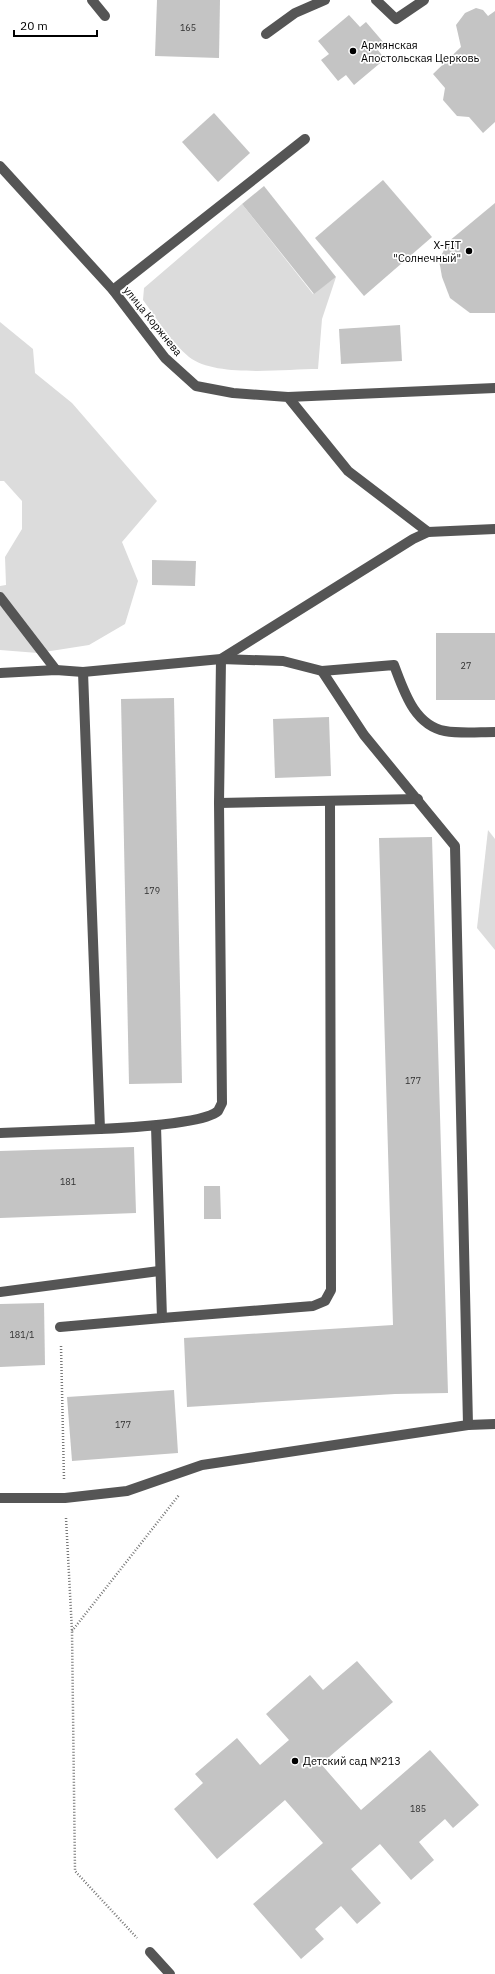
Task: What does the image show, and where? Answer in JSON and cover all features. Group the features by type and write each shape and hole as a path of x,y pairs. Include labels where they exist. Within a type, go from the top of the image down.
{"street":[{"path":"92,0 105,16"},
{"path":"266,34 294,13 325,0"},
{"path":"376,0 396,19 424,0"},
{"path":"113,290 305,139"},
{"name":"улица Коржнева","path":"0,166 113,290 165,358 196,386 233,393 288,397 495,388"},
{"path":"288,397 348,472 428,532"},
{"path":"221,659 413,539 428,532 495,529"},
{"path":"0,597 56,670"},
{"path":"0,1133 156,1126 208,1116 218,1111 222,1103 219,803 221,659"},
{"path":"0,673 56,670 84,672 221,659 283,661 322,671 394,665 405,695 414,711 430,725 445,731 495,732"},
{"path":"322,671 364,735 418,798 455,846 468,1425"},
{"path":"84,672 100,1129"},
{"path":"219,803 418,798"},
{"path":"60,1327 313,1306 326,1301 331,1290 330,801"},
{"path":"156,1126 159,1271 162,1318"},
{"path":"0,1292 159,1271"},
{"path":"0,1498 65,1498 127,1491 202,1465 468,1425 495,1424"},
{"path":"150,1952 170,1974"}],"path":[{"path":"60,1327 65,1498 72,1631 75,1871 150,1952"},
{"path":"72,1631 202,1465"}],"shaded area":[{"path":"242,204 313,294 336,277 322,319 318,369 251,371 216,368 201,364 182,351 164,330 143,300 144,288"},
{"path":"0,322 33,349 35,373 72,403 157,501 122,542 138,581 125,624 89,645 38,653 0,650 0,586 6,585 5,557 22,529 22,501 4,481 0,481"},
{"path":"488,830 495,839 495,950 477,928"}],"building":[{"path":"157,0 220,0 219,58 155,56"},
{"path":"476,8 483,10 488,16 495,11 495,122 483,133 469,117 457,116 443,100 445,88 433,74 461,47 456,25 465,13"},
{"name":"Армянская Апостольская Церковь","path":"349,15 360,27 366,22 384,43 377,49 385,59 354,85 346,75 338,81 321,60 329,54 318,41"},
{"path":"214,113 250,153 218,182 182,142"},
{"path":"383,180 432,237 364,296 315,238"},
{"path":"264,186 336,277 314,294 242,204"},
{"name":"X-FIT \"Солнечный\"","path":"495,203 495,313 470,313 450,298 442,277 439,260 448,242"},
{"path":"400,325 402,361 341,364 339,329"},
{"path":"152,560 196,561 195,586 152,585"},
{"path":"436,633 495,633 495,700 436,700"},
{"path":"174,698 182,1083 129,1084 121,699"},
{"path":"329,717 331,776 275,778 273,719"},
{"path":"432,837 448,1393 395,1394 187,1407 184,1338 393,1325 379,838"},
{"path":"134,1147 136,1213 0,1218 0,1151"},
{"path":"204,1186 220,1186 221,1219 204,1219"},
{"path":"44,1303 45,1365 0,1367 0,1304"},
{"path":"174,1390 178,1453 72,1461 67,1397"},
{"path":"357,1661 393,1702 321,1764 361,1810 430,1750 479,1805 453,1828 445,1819 419,1842 434,1860 411,1880 380,1844 351,1869 381,1903 357,1924 341,1906 315,1929 324,1939 301,1959 253,1904 323,1843 285,1800 217,1859 174,1809 203,1783 195,1774 237,1738 260,1765 289,1740 266,1714 310,1675 323,1690"}],"place":[{"name":"Армянская Апостольская Церковь","path":"353,51"},
{"name":"X-FIT \"Солнечный\"","path":"469,251"},
{"name":"Детский сад №213","path":"295,1761"}]}
